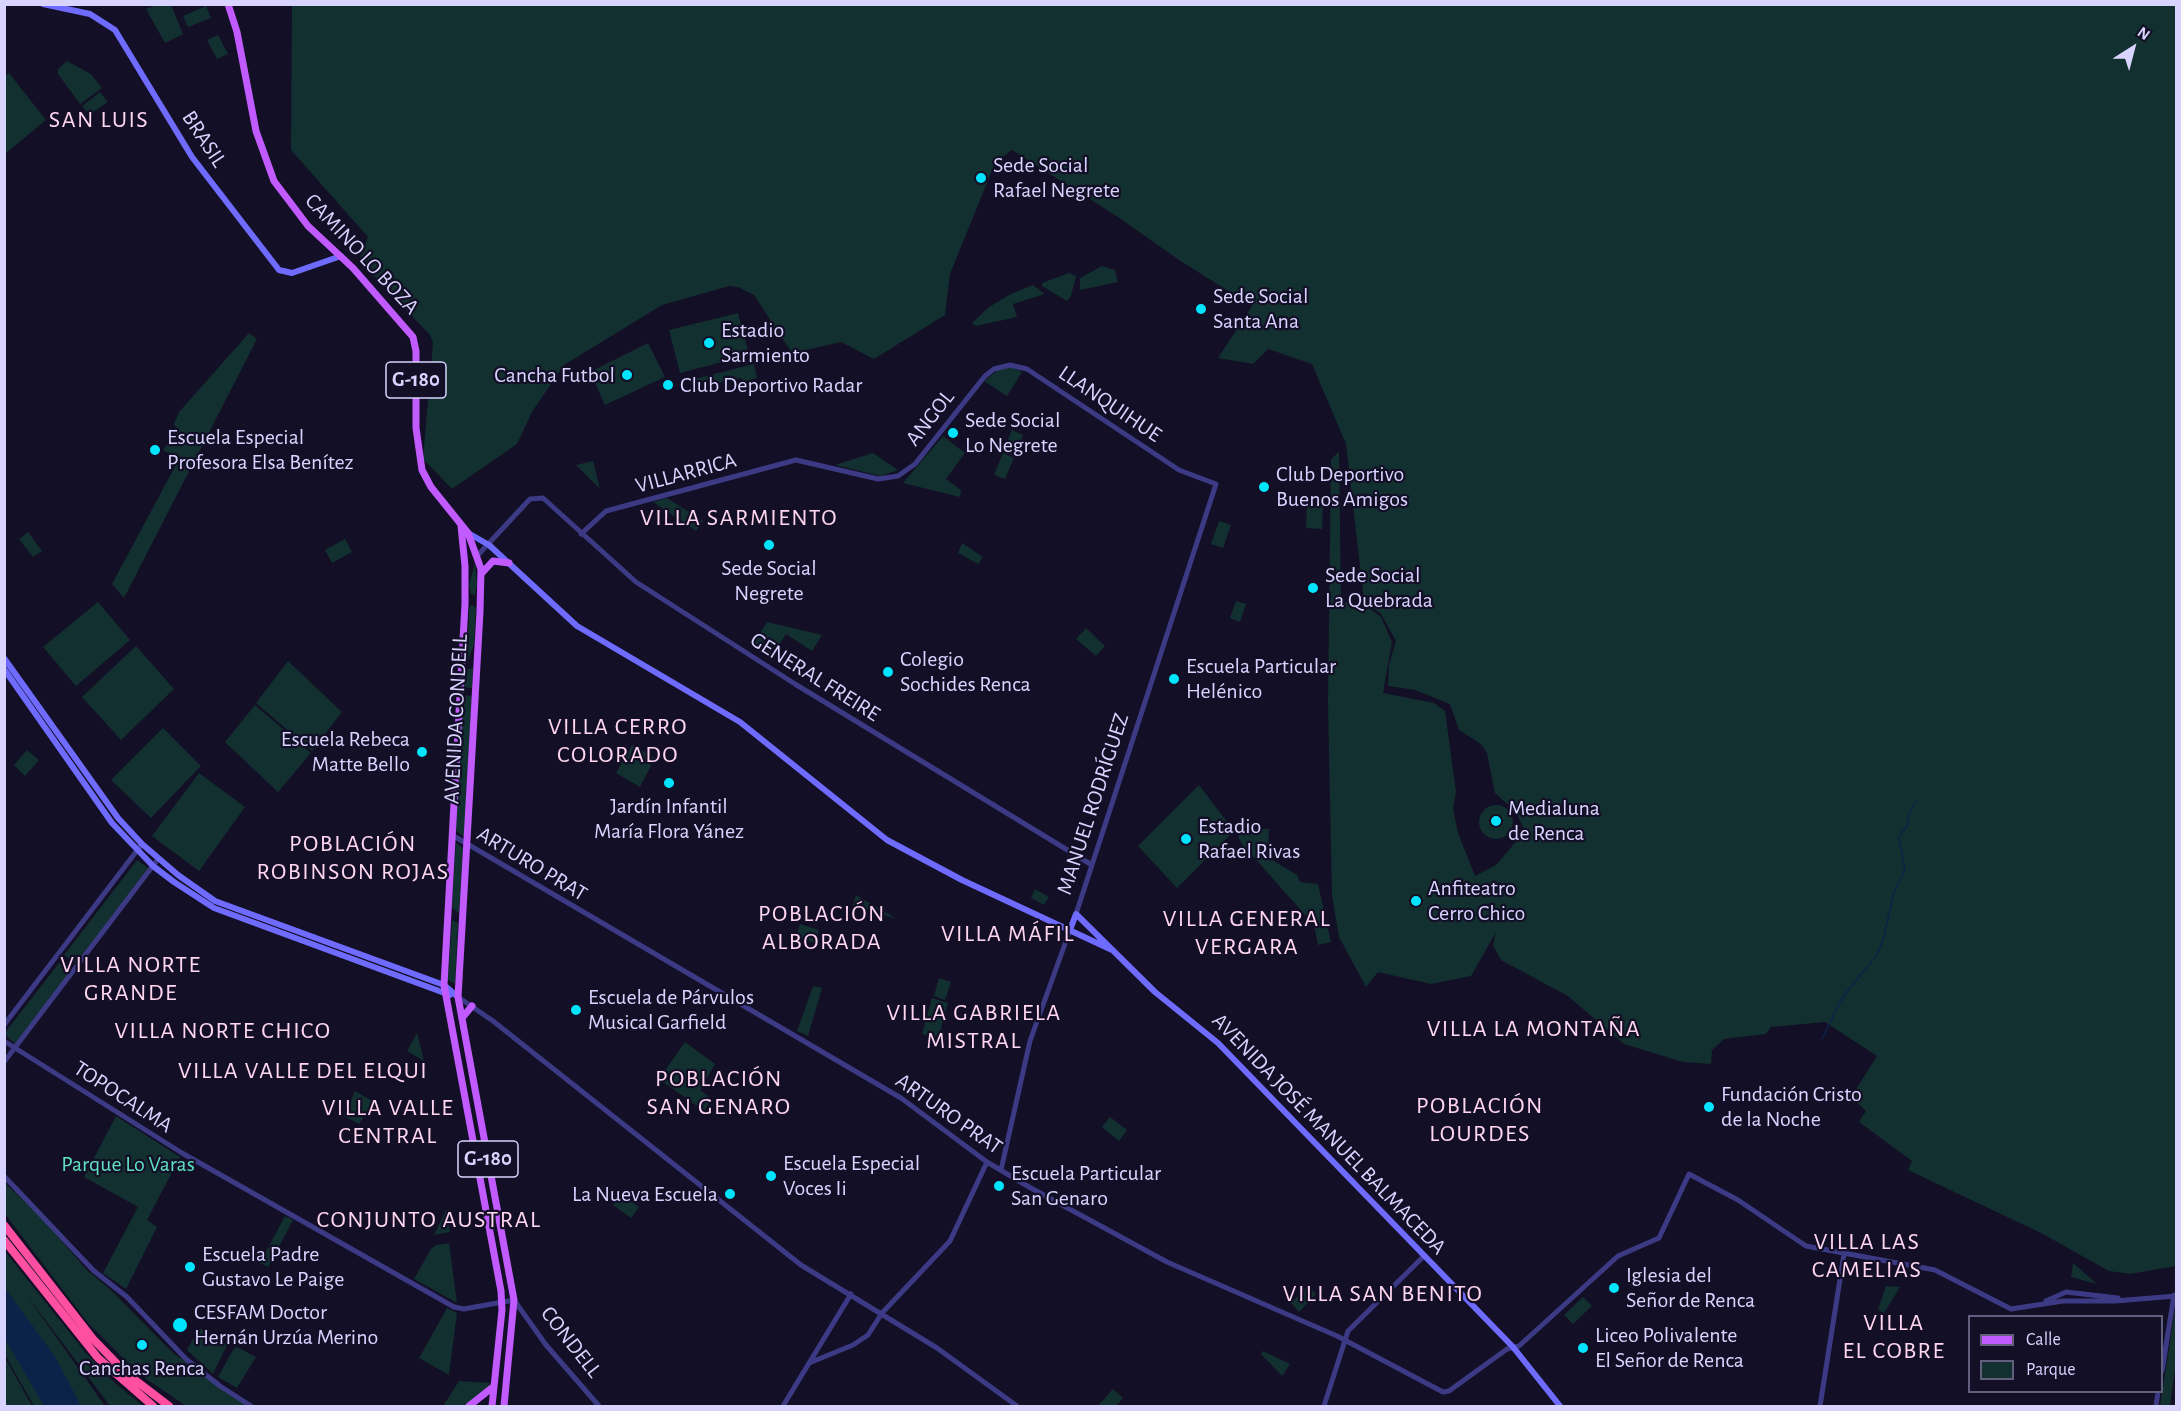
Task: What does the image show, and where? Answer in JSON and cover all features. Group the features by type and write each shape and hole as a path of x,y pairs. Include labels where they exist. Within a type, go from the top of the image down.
{"highway":[{"path":"4,1225 93,1339 127,1374 169,1407"},
{"path":"4,1240 92,1352 121,1381 153,1407"}],"main road":[{"name":"BRASIL","path":"43,4 90,14 115,30 192,157 279,270 285,273 295,273 341,256"},
{"name":"CAMINO LO BOZA","path":"228,4 237,32 256,130 267,166 279,189 301,219 341,256 413,337 416,347 416,428 420,465 431,487 468,533 489,545"},
{"name":"G-180","path":"459,520 466,575"},
{"name":"AVENIDA CONDELL","path":"468,533 477,556 481,576 481,605 458,997 514,1300 504,1407"},
{"name":"AVENIDA JOSÉ MANUEL BALMACEDA","path":"489,545 577,626 740,722 888,840 962,880 1112,950"},
{"path":"466,575 477,556"},
{"path":"481,576 490,562 509,563"},
{"name":"AVENIDA CONDELL","path":"466,575 444,985 502,1302 492,1407"},
{"path":"465,604 473,600 481,605"},
{"path":"4,658 153,866 214,908 458,997"},
{"path":"4,669 112,823 140,847 215,901 444,985 458,997"},
{"name":"AVENIDA JOSÉ MANUEL BALMACEDA","path":"1076,914 1155,992 1218,1043 1423,1257 1513,1347 1560,1407"},
{"name":"MANUEL RODRÍGUEZ","path":"1070,930 1076,914"},
{"path":"462,1018 472,1006"},
{"path":"469,1407 487,1394 494,1385"}],"street":[{"name":"LLANQUIHUE","path":"985,376 994,369 1010,365 1027,369 1179,470 1216,484"},
{"name":"ANGOL","path":"898,476 915,464 985,376"},
{"name":"VILLARRICA","path":"581,534 606,511 792,461 808,462 878,479 898,476"},
{"name":"MANUEL RODRÍGUEZ","path":"1076,914 1216,484"},
{"name":"GENERAL FREIRE","path":"489,545 528,501 536,497 543,498 636,582 795,684 1092,865"},
{"path":"477,556 489,545"},
{"name":"ARTURO PRAT","path":"452,835 901,1098 987,1162 1167,1262 1344,1340 1443,1392 1513,1347"},
{"path":"4,1025 140,847"},
{"path":"4,1062 158,859"},
{"name":"MANUEL RODRÍGUEZ","path":"1001,1170 1030,1041 1070,930"},
{"path":"458,997 801,1265 882,1313 956,1361 1017,1407"},
{"name":"TOPOCALMA","path":"4,1041 182,1154 454,1307 467,1309 514,1300"},
{"path":"809,1363 862,1340 871,1332 882,1313 950,1241 987,1162"},
{"path":"1513,1347 1519,1346 1615,1258 1659,1238 1689,1174 1738,1200 1806,1246 1935,1270 2009,1308 2042,1304 2066,1292 2129,1300 2175,1295 2163,1365"},
{"path":"4,1176 94,1271 127,1297 186,1359 251,1407"},
{"path":"1820,1407 1844,1254"},
{"path":"1324,1407 1348,1331 1423,1257"},
{"path":"783,1407 851,1294"},
{"name":"CONDELL","path":"514,1300 546,1344 599,1407"}],"green space":[{"path":"159,4 171,5 183,34 165,43 146,9"},
{"path":"292,5 2176,5 2176,1266 2130,1274 2109,1271 2041,1233 1908,1170 1912,1161 1859,1122 1866,1111 1851,1097 1877,1056 1825,1022 1771,1027 1766,1034 1724,1039 1712,1050 1711,1064 1683,1062 1624,1044 1568,996 1501,960 1493,945 1496,932 1471,976 1431,984 1378,972 1366,987 1339,937 1332,895 1328,703 1331,460 1339,451 1341,602 1365,605 1381,617 1392,642 1383,693 1434,703 1445,711 1456,792 1453,809 1458,833 1475,876 1496,865 1525,831 1516,812 1495,793 1487,753 1481,744 1459,730 1450,704 1415,690 1388,686 1389,665 1396,641 1381,614 1364,601 1346,444 1312,364 1268,349 1253,364 1218,358 1252,306 1012,150 995,163 950,274 945,315 874,359 841,342 792,353 754,295 738,287 729,286 662,305 564,365 532,412 517,444 452,489 423,459 433,343 430,335 359,260 368,237 291,150"},
{"path":"206,6 211,18 188,27 183,16"},
{"path":"218,35 228,54 217,59 207,40"},
{"path":"67,61 91,74 102,88 80,104 58,74 58,69"},
{"path":"9,73 46,120 5,154 5,76"},
{"path":"100,92 108,102 89,115 82,106"},
{"path":"1102,266 1115,270 1118,282 1080,290 1080,278"},
{"path":"1069,273 1076,276 1071,296 1067,301 1042,286 1042,283"},
{"path":"1033,285 1045,294 1013,304 1017,317 976,326 972,323 989,307"},
{"name":"Estadio Sarmiento","path":"738,313 749,355 680,373 669,330"},
{"path":"249,333 257,339 124,598 112,584 179,459 163,450 178,430 174,424 179,412"},
{"name":"Cancha Futbol","path":"648,343 665,377 605,405 590,372"},
{"path":"754,364 757,378 743,382 741,378 698,388 695,379"},
{"path":"1011,367 1022,372 1007,396 984,381 1001,368"},
{"path":"1012,430 1023,435 1014,456 1003,451"},
{"path":"943,436 965,453 946,479 961,490 960,497 903,483"},
{"path":"873,453 898,470 881,476 835,465"},
{"path":"1003,453 1014,458 1005,479 994,475"},
{"path":"593,461 600,489 576,465"},
{"path":"667,498 703,521 696,531 653,502"},
{"path":"1307,502 1323,503 1322,529 1306,528"},
{"path":"1219,521 1231,525 1223,548 1211,544"},
{"path":"28,532 42,551 33,557 19,539"},
{"path":"345,539 352,552 332,563 325,550"},
{"path":"962,543 983,557 978,564 958,553"},
{"path":"475,563 477,584 475,595 471,594 469,585"},
{"path":"1236,601 1246,604 1240,622 1230,618"},
{"path":"98,602 130,640 76,686 43,647"},
{"path":"472,605 476,608 474,644 467,663 469,608"},
{"path":"767,622 822,635 812,651 786,634 771,658 755,648 755,641"},
{"path":"1086,628 1105,646 1096,656 1076,639"},
{"path":"136,646 174,689 121,740 82,697"},
{"path":"288,661 342,712 312,751 256,703"},
{"path":"473,668 472,688 464,687 466,670"},
{"path":"464,695 472,696 464,837 455,830"},
{"path":"255,705 311,753 278,792 225,742"},
{"path":"163,728 201,766 151,818 111,780"},
{"path":"632,745 655,758 640,787 616,773"},
{"path":"27,750 39,760 25,776 14,765"},
{"path":"199,773 245,807 199,871 152,836"},
{"name":"Estadio Rafael Rivas","path":"1199,785 1234,831 1177,888 1138,846"},
{"name":"Medialuna de Renca","path":"1496,805 1508,810 1513,822 1508,834 1496,839 1484,834 1479,822 1484,810"},
{"path":"1242,829 1269,829 1268,855 1272,860 1297,875 1300,882 1318,884 1331,942 1318,945 1314,925 1242,844 1238,837"},
{"path":"456,843 463,848 459,913 452,908"},
{"path":"137,860 148,868 76,964 64,955"},
{"path":"1035,889 1049,897 1044,905 1031,898"},
{"path":"856,895 897,919 853,906"},
{"path":"452,920 458,923 455,984 448,980"},
{"path":"800,924 819,930 815,943 796,937"},
{"path":"59,963 71,971 15,1044 4,1034"},
{"path":"939,978 951,982 945,1000 934,996"},
{"path":"813,986 822,988 808,1036 797,1031"},
{"path":"932,998 948,1003 938,1039 922,1034"},
{"path":"417,1033 424,1061 407,1051"},
{"path":"685,1042 715,1064 700,1090 712,1099 704,1111 659,1079"},
{"path":"355,1091 374,1102 359,1124 344,1116"},
{"name":"Parque Lo Varas","path":"116,1116 180,1157 147,1220 157,1227 126,1289 103,1273 138,1207 84,1177"},
{"path":"1110,1117 1127,1130 1119,1141 1102,1127"},
{"path":"4,1182 40,1216 87,1270 112,1291 173,1353 247,1406 186,1406 139,1374 88,1323 5,1214"},
{"path":"620,1194 639,1207 631,1218 613,1205"},
{"path":"446,1210 450,1232 434,1235"},
{"path":"285,1216 293,1220 268,1267 260,1263"},
{"path":"449,1243 457,1303 414,1279 431,1249 436,1245"},
{"path":"4,1250 85,1352 115,1383 143,1406 110,1406 25,1293 105,1406 34,1406 5,1355"},
{"path":"2073,1263 2097,1284 2071,1277"},
{"path":"1308,1286 1316,1294 1299,1312 1291,1303"},
{"path":"1886,1286 1900,1287 1884,1313 1878,1310"},
{"path":"1583,1297 1592,1306 1573,1324 1564,1315"},
{"path":"2176,1303 2176,1361 2170,1406 2160,1406"},
{"path":"447,1308 457,1313 449,1375 419,1358"},
{"path":"199,1328 227,1345 213,1374 187,1350"},
{"path":"237,1347 256,1357 237,1388 218,1377 234,1348"},
{"path":"1263,1351 1290,1364 1282,1376 1261,1354"},
{"path":"5,1358 17,1379 32,1406 5,1406"},
{"path":"459,1381 490,1383 488,1389 463,1406 443,1406"},
{"path":"1113,1389 1123,1398 1116,1406 1098,1406"}],"water":[{"path":"5,1288 56,1358 81,1406 44,1406 5,1339"}],"waterway":[{"path":"1822,1039 1842,998 1876,956 1883,940 1894,892 1905,870 1899,837 1907,826 1908,816 1916,801"}],"place":[{"name":"Sede Social Rafael Negrete","path":"981,178"},
{"name":"Sede Social Santa Ana","path":"1201,309"},
{"name":"Estadio Sarmiento","path":"709,343"},
{"name":"Cancha Futbol","path":"627,375"},
{"name":"Club Deportivo Radar","path":"668,385"},
{"name":"Sede Social Lo Negrete","path":"953,433"},
{"name":"Escuela Especial Profesora Elsa Benítez","path":"155,450"},
{"name":"Club Deportivo Buenos Amigos","path":"1264,487"},
{"name":"Sede Social Negrete","path":"769,545"},
{"name":"Sede Social La Quebrada","path":"1313,588"},
{"name":"Colegio Sochides Renca","path":"888,672"},
{"name":"Escuela Particular Helénico","path":"1174,679"},
{"name":"Escuela Rebeca Matte Bello","path":"422,752"},
{"name":"Jardín Infantil María Flora Yánez","path":"669,783"},
{"name":"Medialuna de Renca","path":"1496,821"},
{"name":"Estadio Rafael Rivas","path":"1186,839"},
{"name":"Anfiteatro Cerro Chico","path":"1416,901"},
{"name":"Escuela de Párvulos Musical Garfield","path":"576,1010"},
{"name":"Fundación Cristo de la Noche","path":"1709,1107"},
{"name":"Escuela Especial Voces Ii","path":"771,1176"},
{"name":"Escuela Particular San Genaro","path":"999,1186"},
{"name":"La Nueva Escuela","path":"730,1194"},
{"name":"Escuela Padre Gustavo Le Paige","path":"190,1267"},
{"name":"Iglesia del Señor de Renca","path":"1614,1288"},
{"name":"CESFAM Doctor Hernán Urzúa Merino","path":"180,1325"},
{"name":"Canchas Renca","path":"142,1345"},
{"name":"Liceo Polivalente El Señor de Renca","path":"1583,1348"}],"district":[{"name":"SAN LUIS","path":"99,120"},
{"name":"VILLA SARMIENTO","path":"739,518"},
{"name":"VILLA CERRO COLORADO","path":"618,741"},
{"name":"POBLACIÓN ROBINSON ROJAS","path":"353,858"},
{"name":"POBLACIÓN ALBORADA","path":"822,928"},
{"name":"VILLA GENERAL VERGARA","path":"1247,933"},
{"name":"VILLA MÁFIL","path":"1008,934"},
{"name":"VILLA NORTE GRANDE","path":"131,979"},
{"name":"VILLA GABRIELA MISTRAL","path":"974,1027"},
{"name":"VILLA LA MONTAÑA","path":"1534,1029"},
{"name":"VILLA NORTE CHICO","path":"223,1031"},
{"name":"VILLA VALLE DEL ELQUI","path":"303,1071"},
{"name":"POBLACIÓN SAN GENARO","path":"719,1093"},
{"name":"POBLACIÓN LOURDES","path":"1480,1120"},
{"name":"VILLA VALLE CENTRAL","path":"388,1122"},
{"name":"CONJUNTO AUSTRAL","path":"429,1220"},
{"name":"VILLA LAS CAMELIAS","path":"1867,1256"},
{"name":"VILLA SAN BENITO","path":"1383,1294"},
{"name":"VILLA EL COBRE","path":"1894,1337"}]}
